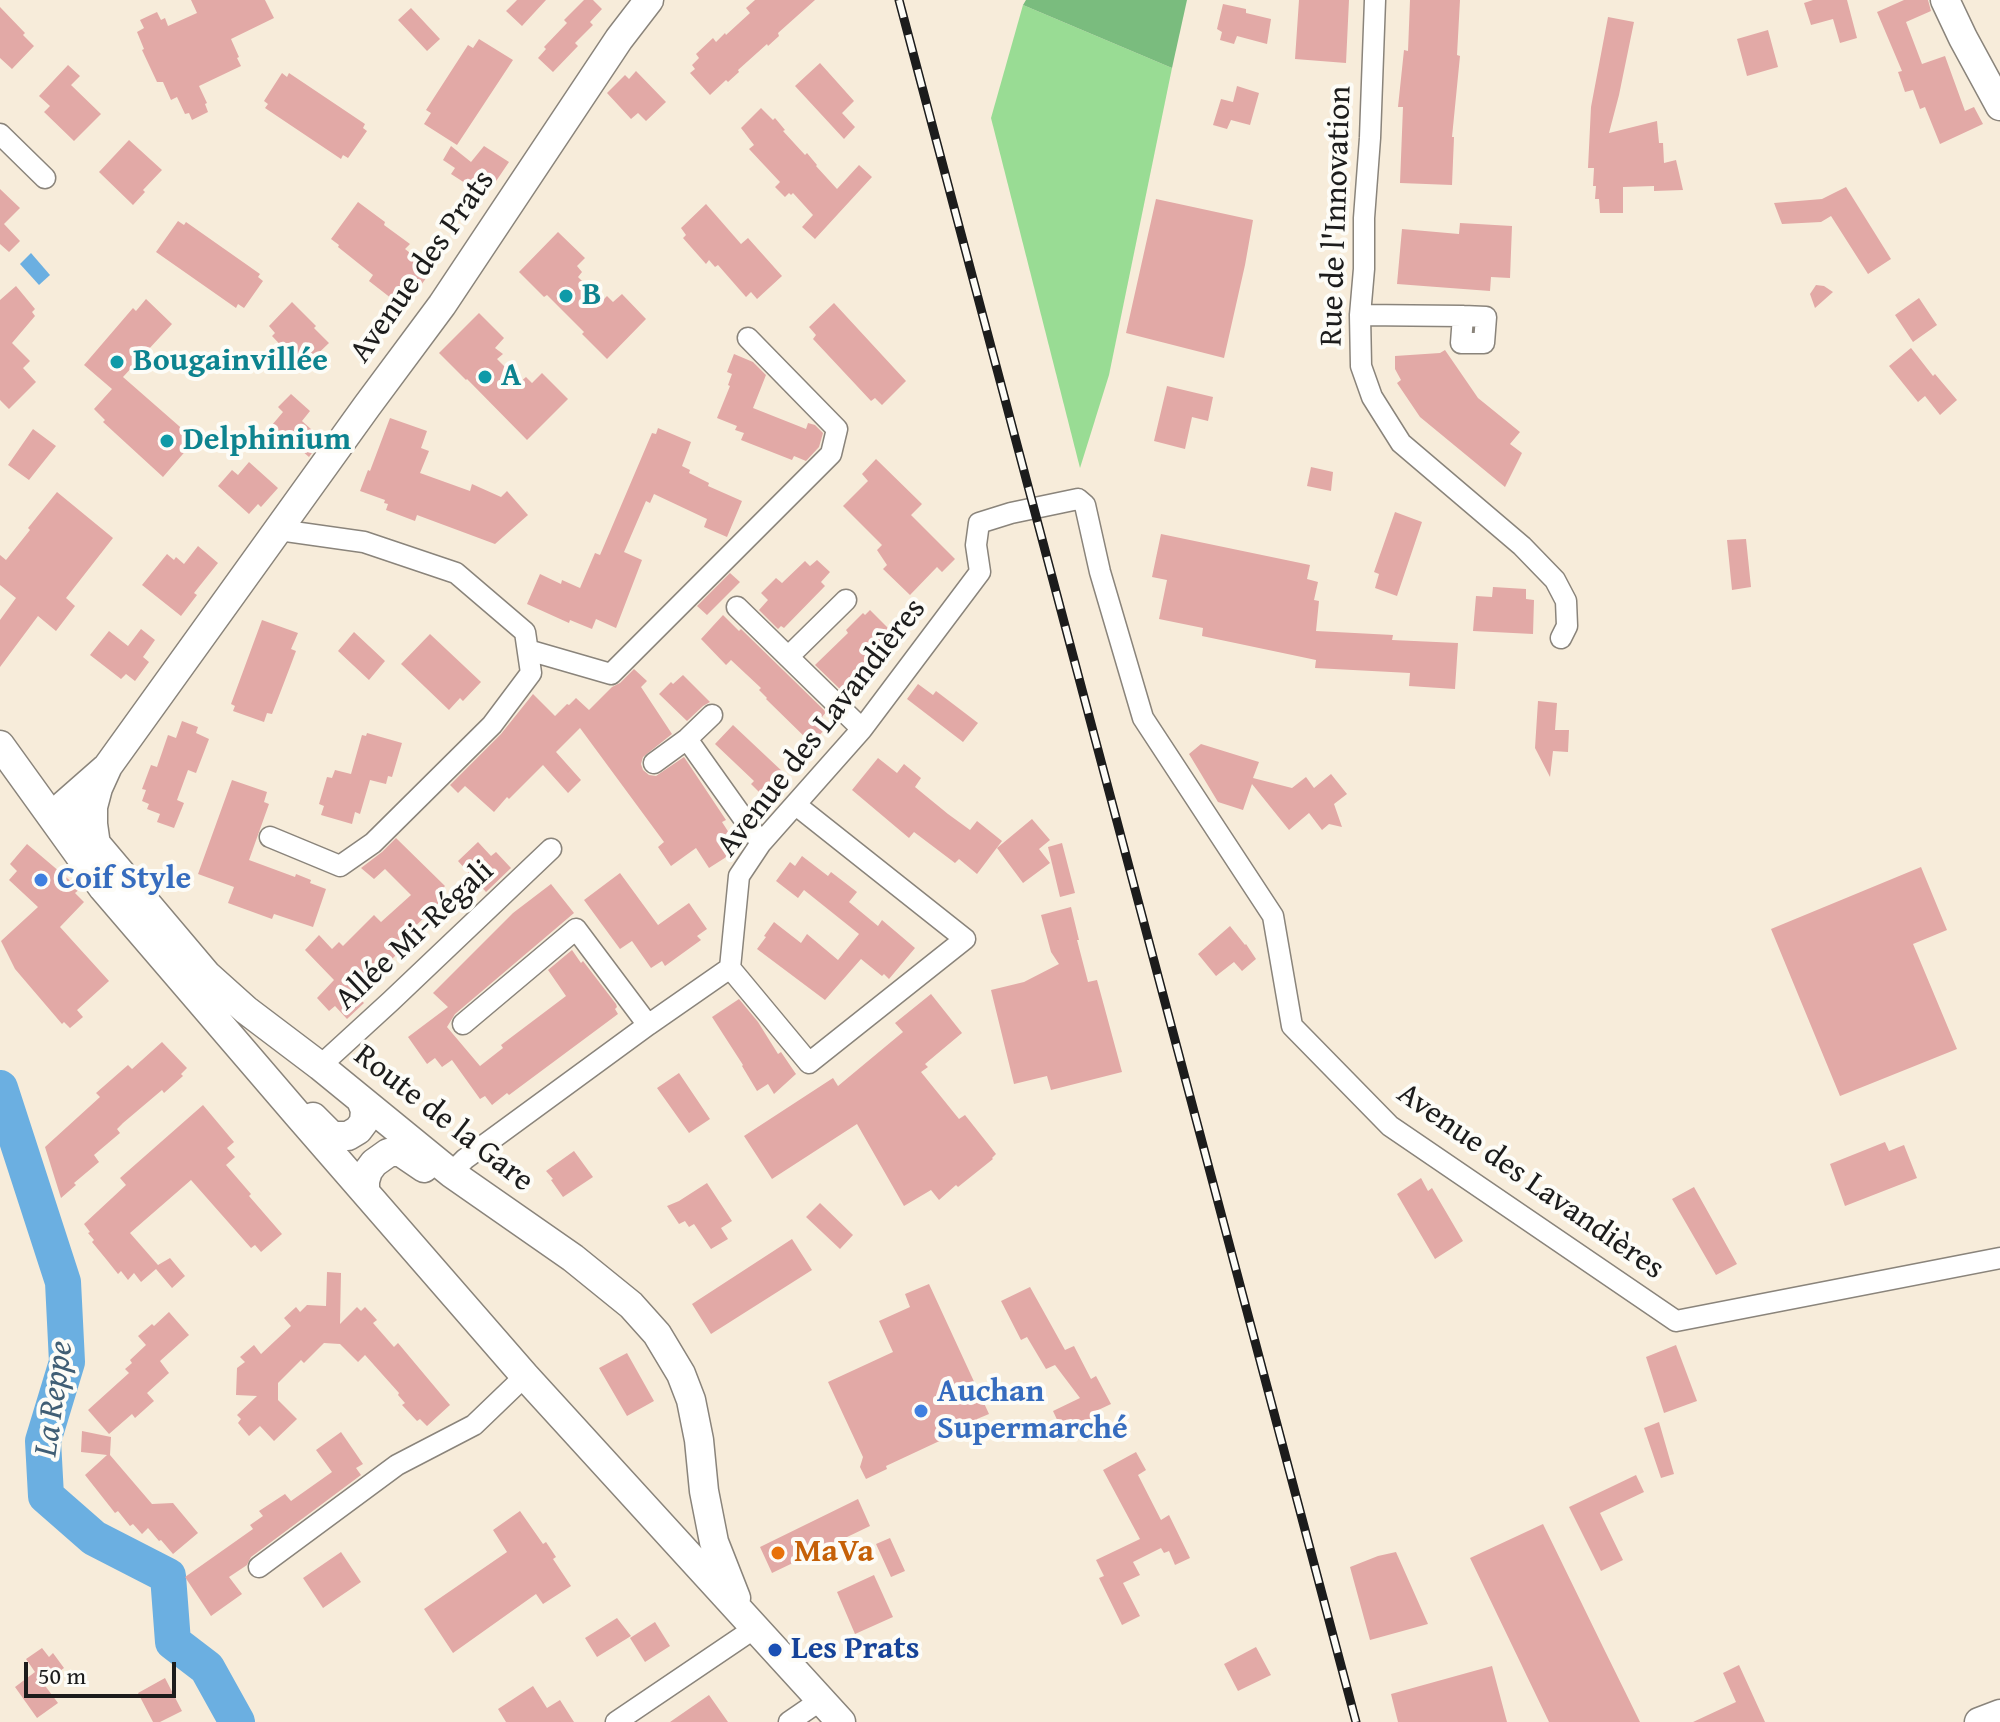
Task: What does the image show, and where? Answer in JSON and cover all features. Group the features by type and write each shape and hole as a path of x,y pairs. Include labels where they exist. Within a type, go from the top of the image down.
{"main road":[{"path":"1945,0 2000,106"},
{"name":"Avenue des Prats","path":"63,818 108,766 442,305 647,1"},
{"name":"Route de la Gare","path":"0,728 63,818 103,888 525,1376 841,1722"},
{"name":"Route de la Gare","path":"0,745 63,818 96,845 207,975 246,1010 451,1173 573,1258 631,1305 657,1334 681,1374 691,1400 714,1542 749,1621"},
{"name":"Avenue des Prats","path":"96,845 93,807 108,766"},
{"path":"242,1050 252,1032 311,1059"},
{"path":"297,1114 312,1116 332,1136 348,1136 364,1122 365,1110 361,1100"},
{"path":"365,1192 368,1171 388,1153 399,1151 432,1174 451,1173"},
{"path":"596,1455 608,1458 667,1514 689,1509 704,1491"},
{"path":"1979,1722 2000,1714"}],"street":[{"name":"Rue de l'Innovation","path":"1375,0 1360,315 1361,366 1372,397 1401,443 1522,546 1555,580 1566,601 1567,626 1561,638"},
{"path":"0,134 45,178"},
{"path":"1360,315 1463,316"},
{"path":"528,650 611,674 831,454 837,429 748,338"},
{"name":"Avenue des Lavandières","path":"730,968 739,876 761,843 862,729 980,572 976,545 979,523 1078,499 1085,505 1100,572 1143,718 1273,916 1292,1026 1390,1126 1676,1321 2000,1258"},
{"path":"270,837 340,866 373,843 492,725 531,673 525,632 456,573 364,542 279,530"},
{"path":"788,657 846,600"},
{"path":"737,607 862,729"},
{"path":"654,763 687,739 712,715"},
{"path":"687,739 761,843"},
{"path":"451,1173 465,1159 730,968 809,1063 965,939 796,805"},
{"name":"Allée Mi-Régali","path":"311,1059 391,1001 551,849"},
{"path":"463,1024 576,929 648,1025"},
{"path":"259,1567 397,1465 474,1425 525,1376"},
{"path":"616,1722 749,1621"},
{"path":"789,1722 821,1700"}],"green space":[{"path":"1026,0 1187,0 1172,68 1023,5"},
{"path":"1023,5 1172,68 1109,375 1080,468 991,118"}],"water":[{"path":"31,253 50,275 39,285 20,264"}],"building":[{"path":"191,0 265,0 274,18 231,39 241,66 199,86 208,112 192,120 189,113 185,114 177,97 171,100 163,82 157,82 137,32 144,28 140,20 157,12 161,20 165,18 168,26 197,13"},
{"path":"517,0 546,0 522,26 506,11"},
{"path":"584,0 593,0 602,9 590,22 593,25 575,43 578,46 553,72 538,58 567,23 564,20"},
{"path":"755,0 815,0 768,46 710,95 690,73 695,69 692,65 699,58 696,54 713,38 716,42 726,35 750,13 746,8"},
{"path":"1299,0 1349,0 1346,63 1295,59"},
{"path":"1410,0 1460,0 1457,55 1460,56 1452,137 1452,185 1400,183 1403,107 1398,107 1404,50 1408,51"},
{"path":"1847,0 1857,38 1840,43 1833,19 1811,25 1804,3"},
{"path":"1904,0 1928,0 1931,11 1906,22 1922,64 1945,56 1965,111 1974,107 1983,124 1940,144 1925,107 1920,109 1913,90 1905,92 1898,72 1902,71 1877,12"},
{"path":"1223,4 1271,19 1267,44 1237,36 1234,44 1220,40 1222,32 1217,29"},
{"path":"0,7 34,46 12,69 0,58"},
{"path":"411,8 440,39 427,51 398,20"},
{"path":"1608,17 1634,22 1609,133 1657,121 1664,163 1676,160 1683,190 1654,191 1654,186 1623,187 1623,213 1600,213 1599,199 1595,199 1596,186 1593,186 1594,168 1588,168 1591,107"},
{"path":"1768,30 1778,67 1747,76 1737,39"},
{"path":"479,39 513,60 457,145 424,124 431,113 426,110 468,45 473,48"},
{"path":"820,63 854,101 842,113 855,127 844,139 795,86"},
{"path":"68,65 80,76 71,85 101,114 74,141 44,112 50,106 39,96"},
{"path":"636,71 666,102 646,121 638,113 631,119 607,93 625,75 629,79"},
{"path":"282,73 287,77 289,73 365,124 363,128 367,131 348,158 343,155 341,159 265,108 268,104 264,101"},
{"path":"1237,86 1259,93 1250,125 1231,120 1227,129 1213,125 1221,99 1233,102"},
{"path":"761,108 773,120 775,118 783,131 805,155 807,153 837,189 859,165 872,177 815,239 802,227 813,215 793,193 785,197 775,187 780,182 749,149 754,145 741,128"},
{"path":"129,140 162,170 133,205 99,172"},
{"path":"451,146 471,162 484,146 509,162 490,190 483,187 479,192 451,174 455,168 443,160"},
{"path":"1846,187 1891,259 1868,274 1831,216 1821,222 1782,224 1774,203 1822,199"},
{"path":"0,189 20,208 4,224 20,241 9,252 0,244"},
{"path":"1156,199 1253,220 1224,358 1126,333"},
{"path":"358,202 410,244 405,249 423,263 420,267 429,274 406,306 369,281 373,275 331,239"},
{"path":"706,204 741,244 748,238 782,276 757,299 751,292 746,297 718,265 715,267 709,260 706,264 683,238 686,235 681,228"},
{"path":"178,221 184,225 186,222 260,274 258,277 263,281 244,308 238,304 236,308 156,252"},
{"path":"1460,223 1512,226 1510,278 1491,277 1490,291 1397,284 1402,229 1459,234"},
{"name":"B","path":"558,232 585,258 577,266 582,272 578,277 602,301 607,296 613,302 622,294 646,319 607,359 547,295 544,297 519,272"},
{"path":"1816,285 1833,292 1815,308 1810,294"},
{"path":"16,286 35,309 32,312 35,316 12,343 30,361 23,368 36,382 9,409 0,400 0,300"},
{"path":"1919,298 1937,325 1913,342 1895,315"},
{"path":"146,299 172,324 123,377 195,440 163,477 103,422 105,420 94,409 112,389 84,365 133,308 136,311"},
{"path":"292,302 329,343 306,365 292,350 288,353 272,336 275,333 269,326"},
{"path":"834,303 906,381 882,405 875,398 871,401 813,339 816,335 809,327"},
{"name":"A","path":"479,313 504,338 495,348 503,354 497,359 520,382 526,377 532,383 542,373 568,399 527,440 439,353"},
{"path":"1911,348 1957,400 1940,415 1925,396 1918,402 1889,366"},
{"path":"1445,350 1478,398 1520,432 1510,444 1522,453 1505,487 1420,417 1397,383 1401,380 1395,369 1395,356"},
{"path":"734,354 753,362 766,375 753,408 806,429 808,423 815,425 823,433 819,447 806,461 794,456 792,460 741,440 744,433 735,430 737,426 717,418 730,386 732,374 727,372"},
{"path":"1167,386 1213,397 1208,421 1192,417 1185,449 1154,441"},
{"path":"291,394 310,411 302,421 322,439 309,457 272,425 283,412 278,407"},
{"path":"390,418 427,431 421,448 429,451 420,473 470,491 472,484 501,497 507,491 528,515 495,544 417,515 415,521 386,510 388,504 384,503 385,500 360,491"},
{"path":"658,428 691,442 682,466 690,470 689,473 709,483 708,486 742,501 727,537 704,527 707,519 654,494 650,503 646,501 624,552 642,560 616,628 596,619 592,629 570,620 569,623 527,604 540,574 561,584 562,580 580,588 595,553 600,555 652,433 656,434"},
{"path":"33,429 56,446 29,480 8,465"},
{"path":"876,459 922,504 911,515 955,559 942,572 937,567 910,595 883,569 887,565 877,550 882,545 843,506 868,481 862,474"},
{"path":"249,462 278,488 261,507 258,504 249,514 218,486 232,470 238,475"},
{"path":"1311,467 1333,472 1331,491 1307,486"},
{"path":"57,492 113,538 66,598 75,606 56,631 38,616 0,667 0,620 16,598 0,585 0,555 6,560"},
{"path":"1395,512 1422,522 1397,596 1375,588 1379,574 1374,572"},
{"path":"1161,534 1310,565 1307,579 1318,582 1314,600 1319,601 1316,631 1393,635 1392,640 1458,643 1455,689 1409,686 1410,673 1315,668 1316,660 1202,636 1203,628 1159,619 1167,580 1152,577"},
{"path":"1746,539 1751,587 1732,590 1727,540"},
{"path":"198,546 218,563 194,593 197,595 181,616 142,585 167,554 184,564"},
{"path":"817,560 830,572 821,582 825,586 784,628 781,626 778,629 759,610 768,600 761,593 776,578 782,583 805,561 810,566"},
{"path":"730,573 740,582 707,615 697,606"},
{"path":"1493,587 1526,589 1526,599 1534,600 1533,634 1473,631 1476,596 1492,597"},
{"path":"870,610 889,629 882,637 887,642 843,692 815,665 848,633 846,630 863,613 865,615"},
{"path":"723,615 826,712 822,717 829,724 812,744 766,699 759,690 761,688 731,660 726,665 701,639"},
{"path":"262,620 298,633 291,649 296,651 290,667 272,714 267,713 264,722 233,711 235,706 231,704"},
{"path":"141,629 155,640 143,657 149,662 135,681 126,674 121,679 90,655 109,631 128,646"},
{"path":"354,632 385,661 369,680 338,651"},
{"path":"430,634 481,682 463,701 460,698 449,710 401,664"},
{"path":"634,669 647,681 641,687 672,734 643,757 643,770 656,776 684,757 726,820 722,822 731,836 724,841 731,854 709,868 696,848 671,866 658,847 664,842 580,728 556,752 581,780 568,793 543,765 494,812 465,786 458,793 450,785 501,734 533,694 555,716 576,698 589,710"},
{"path":"683,675 710,702 687,721 659,694"},
{"path":"918,684 933,695 936,691 978,723 963,742 907,699"},
{"path":"1538,701 1557,703 1555,730 1569,730 1568,752 1553,751 1550,777 1535,748"},
{"path":"182,721 198,727 196,733 209,739 196,773 188,770 177,800 184,803 174,828 157,822 160,814 147,809 149,804 142,801 146,790 142,789 151,765 157,767 168,735 176,738"},
{"path":"733,725 784,773 778,779 783,784 767,800 751,784 754,781 715,744"},
{"path":"367,733 402,743 392,777 388,776 386,784 370,780 360,814 355,812 352,824 321,815 324,806 319,804 327,777 332,778 335,770 351,774 362,735 366,736"},
{"path":"1201,744 1259,762 1253,778 1292,788 1306,777 1314,788 1331,774 1347,794 1334,804 1342,827 1329,824 1322,830 1309,813 1289,830 1252,784 1243,810 1218,802 1189,754"},
{"path":"878,758 897,773 904,764 921,778 915,787 948,814 970,830 977,821 1002,841 977,874 959,859 955,863 914,832 909,838 852,790"},
{"path":"232,780 267,792 264,802 269,804 249,860 295,877 296,874 326,889 313,927 274,914 272,919 228,903 234,887 198,874"},
{"path":"1032,819 1050,840 1039,849 1050,863 1023,883 997,848"},
{"path":"396,838 445,886 436,896 441,902 408,933 411,936 404,943 406,945 356,995 364,1003 347,1019 335,1006 329,1011 317,998 334,980 305,950 319,935 332,949 339,942 343,946 374,915 381,922 411,895 385,869 374,879 361,868"},
{"path":"478,842 491,856 496,852 511,868 486,892 458,861"},
{"path":"1062,843 1075,893 1060,897 1048,847"},
{"path":"27,844 80,889 75,893 84,902 60,927 109,981 77,1010 83,1017 70,1028 64,1022 62,1024 15,969 1,941 38,907 9,880 17,871 10,864"},
{"path":"802,856 828,876 831,872 857,892 849,902 878,926 882,920 915,948 889,979 861,959 825,1000 757,949 774,922 801,943 807,934 838,960 859,934 804,890 798,898 776,881 790,862 795,866"},
{"path":"1921,867 1947,930 1913,944 1957,1049 1840,1096 1771,929"},
{"path":"620,873 658,925 689,903 707,929 697,936 701,940 665,966 662,961 651,968 632,941 620,949 584,900"},
{"path":"551,884 574,913 455,1014 447,1027 480,1066 503,1048 501,1045 566,996 548,970 572,950 616,1004 618,1014 492,1105 485,1096 480,1099 452,1060 442,1067 435,1058 427,1064 408,1037 448,1007 433,993 513,913"},
{"path":"1071,907 1088,982 1097,980 1122,1072 1051,1090 1047,1076 1014,1084 991,990 1024,982 1059,964 1051,952 1041,915"},
{"path":"1230,926 1256,959 1242,971 1234,962 1216,976 1198,954"},
{"path":"931,994 962,1033 925,1064 928,1067 921,1072 959,1119 965,1115 996,1154 993,1159 939,1200 931,1190 904,1206 857,1124 772,1179 744,1136 833,1078 838,1086 903,1032 895,1023"},
{"path":"739,999 796,1074 774,1094 768,1084 757,1091 712,1017"},
{"path":"162,1042 187,1068 181,1074 183,1076 117,1129 120,1133 94,1155 99,1162 61,1198 45,1147 100,1097 96,1093 128,1065 132,1069"},
{"path":"679,1073 710,1119 689,1133 657,1088"},
{"path":"203,1105 234,1142 227,1148 235,1157 226,1165 282,1234 261,1252 255,1245 251,1248 191,1180 130,1233 158,1265 170,1258 185,1276 172,1288 156,1269 141,1282 134,1273 128,1280 121,1271 118,1274 92,1242 94,1240 84,1224 126,1185 120,1178"},
{"path":"1885,1142 1889,1151 1904,1145 1917,1178 1845,1206 1830,1164"},
{"path":"574,1151 593,1177 563,1197 546,1171"},
{"path":"1421,1178 1428,1191 1432,1188 1463,1241 1435,1259 1397,1194"},
{"path":"707,1183 732,1221 721,1228 728,1239 711,1249 694,1224 689,1227 685,1221 679,1224 667,1206"},
{"path":"1694,1187 1737,1264 1716,1275 1672,1199"},
{"path":"820,1203 853,1235 840,1249 806,1217"},
{"path":"792,1239 812,1270 711,1334 692,1304"},
{"path":"327,1272 341,1273 340,1324 357,1307 361,1311 365,1307 377,1320 373,1323 394,1347 398,1343 450,1405 427,1426 420,1419 417,1421 402,1405 405,1403 399,1393 365,1355 358,1362 340,1344 324,1343 278,1383 278,1400 297,1419 274,1441 260,1426 249,1436 238,1423 241,1419 237,1415 257,1396 236,1395 237,1368 245,1362 240,1357 254,1345 261,1354 291,1326 284,1318 296,1307 300,1312 307,1305 326,1306"},
{"path":"929,1284 989,1414 977,1419 978,1423 886,1466 887,1469 866,1479 860,1467 863,1457 828,1382 893,1352 879,1321 910,1307 905,1294"},
{"path":"1030,1287 1065,1350 1074,1346 1091,1379 1096,1376 1111,1404 1094,1412 1100,1425 1067,1441 1053,1411 1080,1398 1055,1365 1046,1369 1027,1337 1021,1340 1001,1301"},
{"path":"169,1312 189,1335 160,1361 169,1373 147,1393 154,1401 135,1418 132,1414 109,1434 88,1410 129,1373 125,1369 132,1363 130,1360 146,1345 138,1336"},
{"path":"1676,1345 1697,1401 1664,1413 1646,1357"},
{"path":"627,1353 654,1401 627,1416 599,1368"},
{"path":"1659,1422 1674,1474 1661,1478 1644,1428"},
{"path":"82,1431 111,1437 110,1455 152,1504 173,1503 198,1533 173,1554 148,1528 142,1534 133,1524 130,1526 118,1511 115,1513 85,1475 107,1455 81,1452"},
{"path":"341,1432 363,1464 356,1468 361,1475 229,1577 242,1594 211,1616 185,1577 253,1529 250,1525 263,1516 259,1511 285,1494 291,1501 332,1472 316,1450"},
{"path":"1136,1452 1146,1470 1138,1475 1161,1520 1169,1515 1190,1558 1175,1565 1169,1551 1164,1553 1161,1548 1133,1562 1140,1575 1123,1583 1140,1616 1122,1625 1099,1578 1104,1576 1096,1560 1140,1539 1103,1470"},
{"path":"1636,1475 1644,1492 1600,1513 1623,1560 1601,1571 1569,1507"},
{"path":"858,1499 870,1526 772,1573 760,1547"},
{"path":"520,1511 543,1544 546,1542 571,1586 543,1604 536,1594 453,1653 424,1609 507,1552 493,1530"},
{"path":"1543,1524 1640,1722 1549,1722 1470,1558"},
{"path":"890,1538 905,1571 891,1577 876,1544"},
{"path":"341,1552 361,1582 323,1608 303,1578"},
{"path":"1396,1552 1428,1624 1370,1640 1350,1567"},
{"path":"874,1575 893,1617 855,1634 837,1592"},
{"path":"617,1618 631,1636 597,1657 585,1638"},
{"path":"655,1622 670,1646 645,1662 630,1638"},
{"path":"1256,1647 1271,1675 1238,1691 1224,1664"},
{"path":"42,1648 49,1657 53,1653 64,1668 43,1683 58,1703 37,1718 15,1687 35,1672 26,1659"},
{"path":"1739,1665 1765,1722 1693,1722 1736,1702 1723,1673"},
{"path":"1492,1666 1507,1722 1398,1722 1391,1694"},
{"path":"165,1678 182,1711 160,1722 153,1722 138,1693"},
{"path":"533,1686 547,1708 560,1700 574,1722 506,1722 498,1709"},
{"path":"709,1695 728,1722 670,1722"}],"waterway":[{"name":"La Reppe","path":"0,1088 63,1282 67,1362 43,1441 46,1496 94,1538 168,1576 173,1642 207,1668 237,1722"}],"railway":[{"path":"899,0 1356,1722"}],"place":[{"name":"B","path":"566,296"},
{"name":"Bougainvillée","path":"117,362"},
{"name":"A","path":"485,377"},
{"name":"Delphinium","path":"167,441"},
{"name":"Coif Style","path":"41,880"},
{"name":"Auchan Supermarché","path":"921,1411"},
{"name":"MaVa","path":"778,1553"},
{"name":"Les Prats","path":"775,1650"}]}
